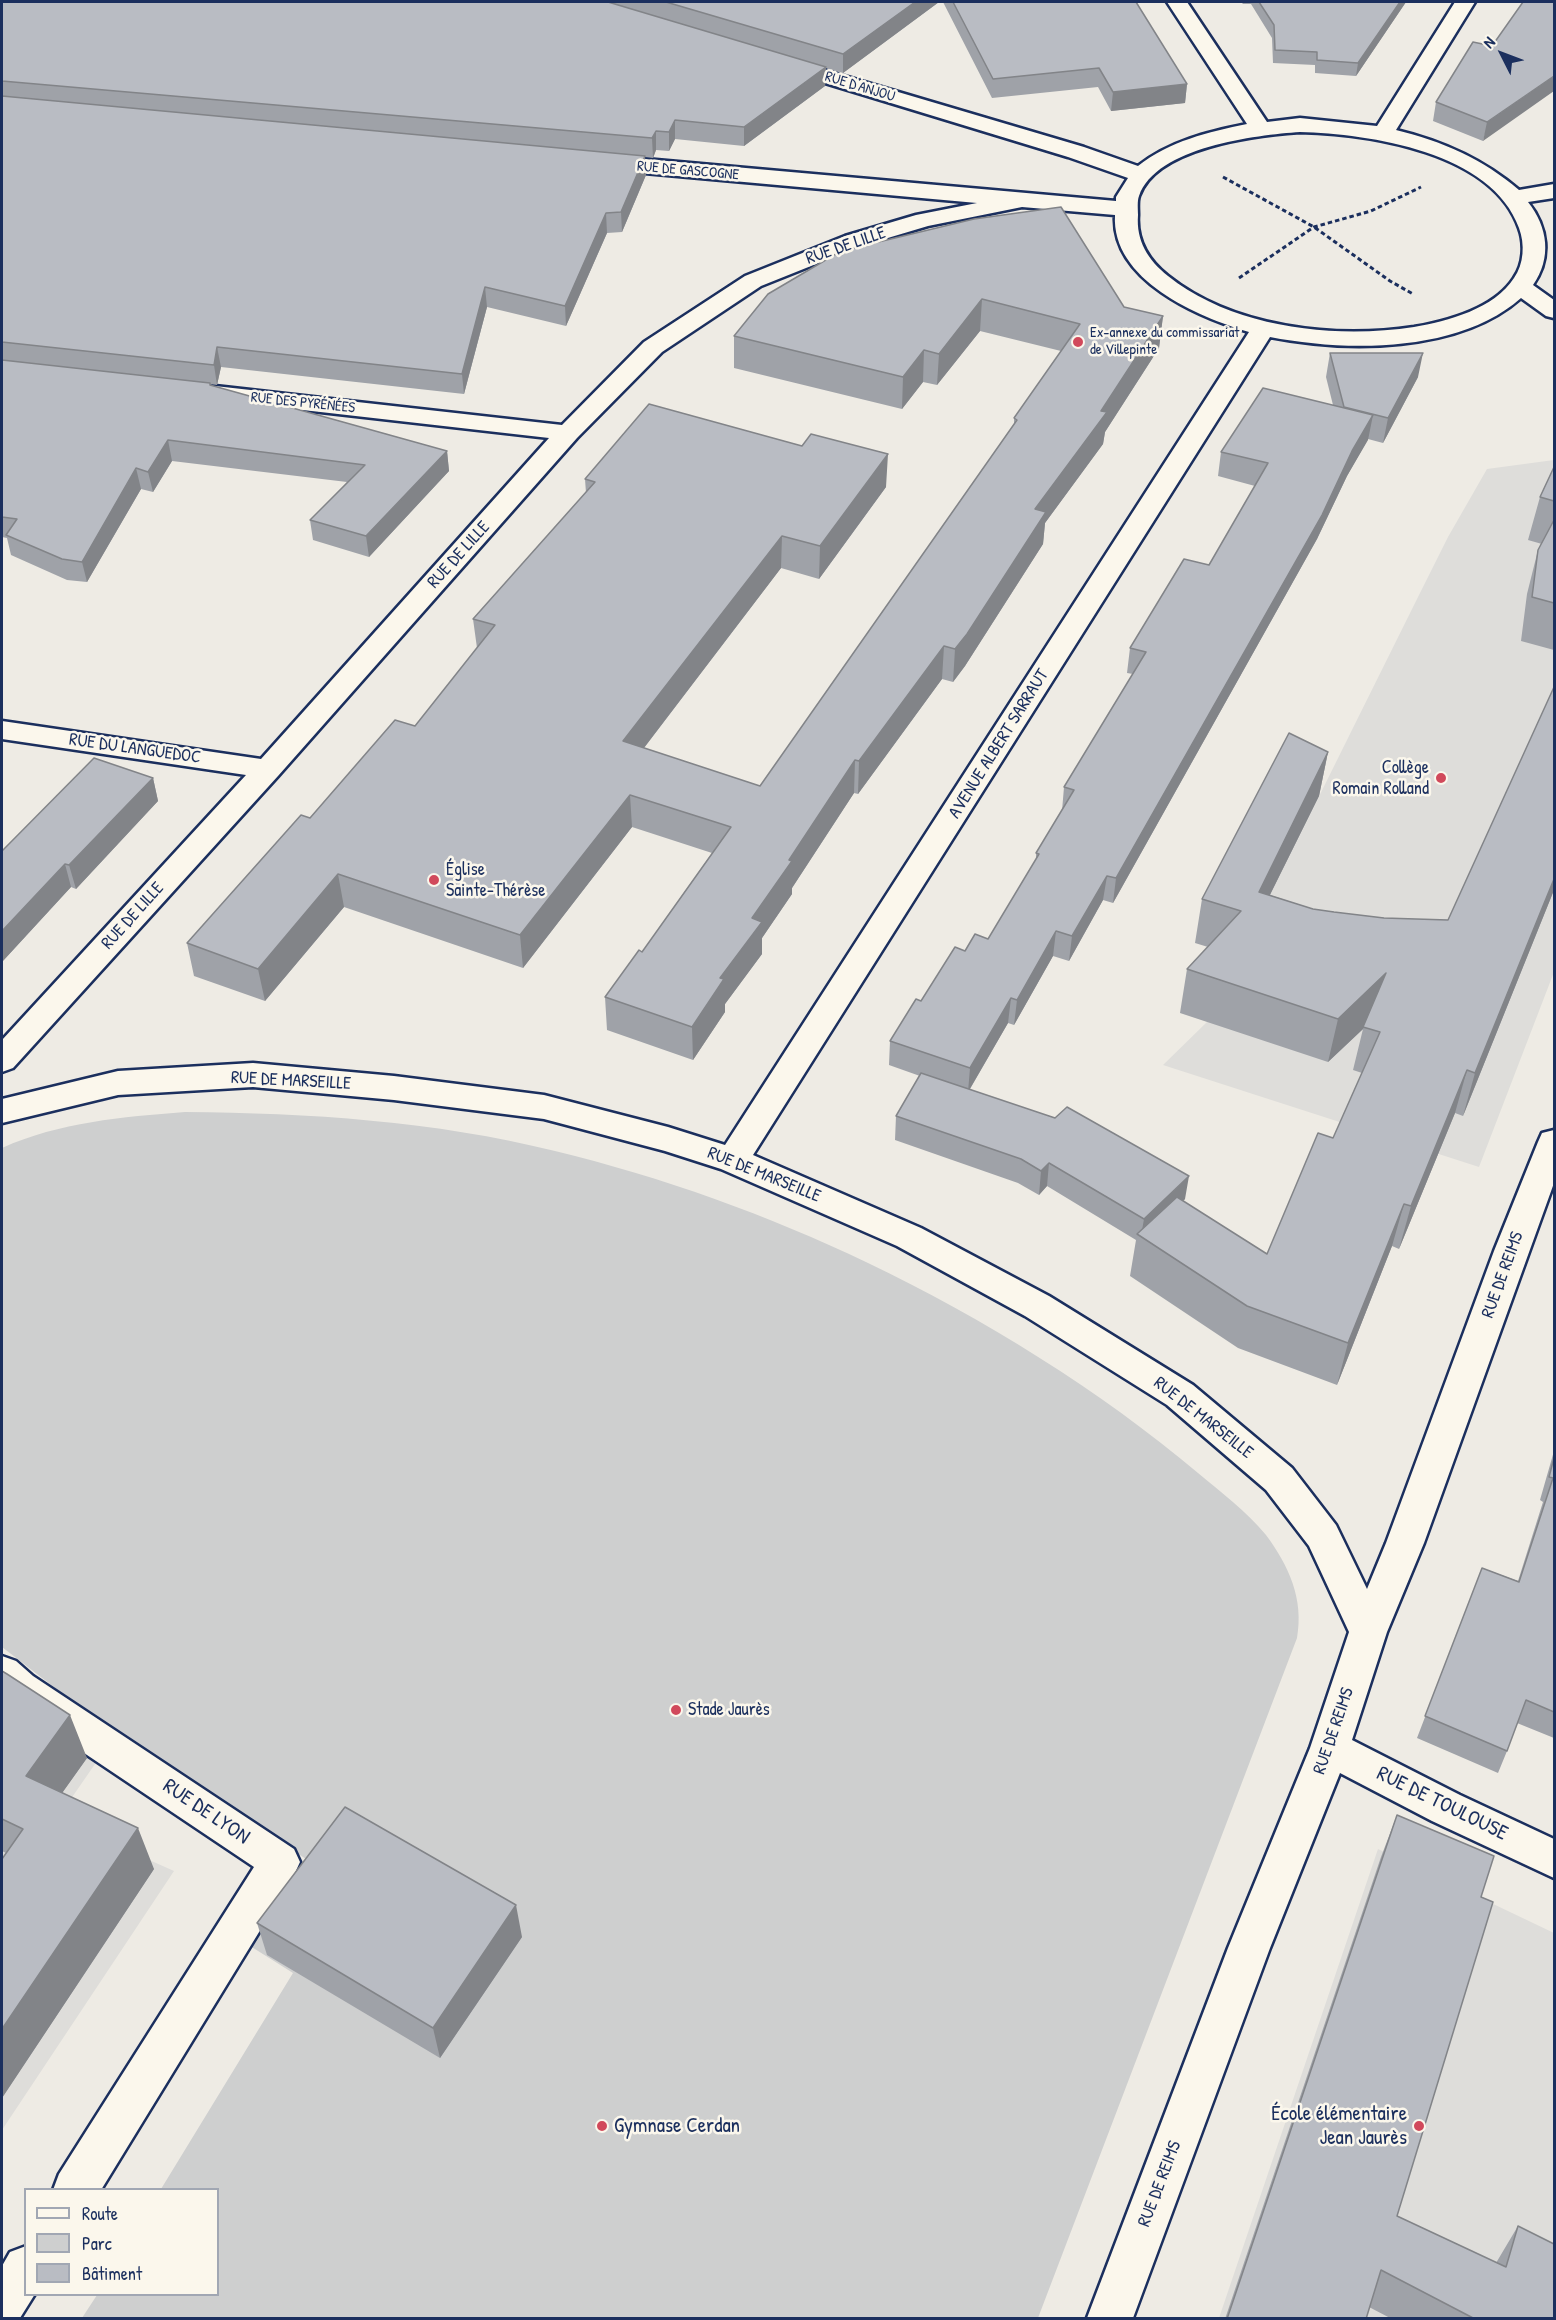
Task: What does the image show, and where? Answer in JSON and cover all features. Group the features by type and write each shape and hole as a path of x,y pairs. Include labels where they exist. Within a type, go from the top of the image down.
{"street":[{"path":"1178,2 1260,128"},
{"path":"1383,133 1465,2"},
{"name":"RUE D'ANJOU","path":"759,56 1076,152 1142,175"},
{"path":"1321,126 1383,133 1430,146 1471,164 1495,180 1515,198 1531,223 1536,250 1524,281 1496,307 1463,322 1403,337 1334,339 1264,328 1205,308 1158,279 1130,244 1124,209 1130,192 1142,175 1176,151 1215,136 1260,128 1321,126"},
{"name":"RUE DE GASCOGNE","path":"579,161 1124,209"},
{"path":"1515,198 1554,191"},
{"name":"RUE DE LILLE","path":"2,1060 268,769 568,433 653,347 753,281 853,241 924,220 1018,201"},
{"path":"1524,281 1554,285"},
{"path":"1524,281 1554,311"},
{"name":"AVENUE ALBERT SARRAUT","path":"733,1160 1264,328"},
{"name":"RUE DES PYRÉNÉES","path":"190,391 568,433"},
{"name":"RUE DU LANGUEDOC","path":"2,730 268,769"},
{"name":"RUE DE MARSEILLE","path":"2,1111 118,1083 253,1075 394,1088 544,1107 668,1139 733,1160 909,1237 1037,1306 1180,1395 1279,1479 1323,1536 1368,1632"},
{"name":"RUE DE REIMS","path":"1110,2319 1249,1948 1330,1748 1368,1632 1405,1543 1511,1251 1554,1146"},
{"name":"RUE DE LYON","path":"2,1673 19,1688 280,1862 76,2188"},
{"name":"RUE DE TOULOUSE","path":"1330,1748 1446,1808 1554,1859"},
{"path":"2,2306 24,2271"}],"path":[{"path":"1176,151 1314,227 1390,281 1463,322"},
{"path":"1205,308 1223,289 1314,227 1371,211 1471,164"}],"shaded area":[{"name":"Collège Romain Rolland","path":"1554,460 1554,972 1479,1167 1163,1065 1207,1022 1448,537 1487,469"},
{"path":"2,1690 104,1751 57,1819 174,1871 2,2130"},
{"name":"École élémentaire Jean Jaurès","path":"1378,1849 1554,1933 1554,2318 1219,2318"}],"green space":[{"name":"Stade Jaurès","path":"185,1112 278,1114 371,1121 464,1132 595,1161 675,1185 753,1213 830,1245 911,1284 1040,1358 1122,1413 1161,1443 1234,1502 1266,1535 1282,1559 1293,1583 1298,1610 1297,1638 1038,2318 82,2318 96,2296 219,2296 219,2188 162,2188 293,1973 247,1944 306,1859 107,1728 2,1647 2,1148 46,1132 115,1119"}],"building":[{"path":"2,2 608,2 826,67 744,127 675,120 669,132 656,131 652,138 2,81"},
{"path":"666,2 915,2 843,54"},
{"path":"953,2 1136,2 1187,84 1113,92 1099,68 993,79"},
{"path":"1259,2 1400,2 1358,63 1317,60 1317,52 1275,50 1274,25"},
{"path":"1523,2 1554,2 1554,76 1487,122 1436,102 1473,42 1492,46"},
{"path":"2,96 645,156 621,212 606,213 565,306 485,287 462,374 217,347 214,365 2,342"},
{"path":"1061,207 1124,307 1163,316 1101,411 1107,412 1035,509 1046,512 967,634 955,649 944,646 859,761 855,760 789,860 792,861 752,918 762,922 720,978 724,979 692,1027 605,997 639,950 642,952 731,827 630,795 520,935 338,874 258,969 187,943 301,815 310,818 395,720 415,726 495,625 473,619 595,482 585,479 649,404 802,446 811,434 888,454 820,546 782,536 623,741 760,786 1017,420 1014,418 1080,324 982,299 939,354 924,350 903,377 734,336 768,294 841,251 974,219"},
{"path":"1330,353 1423,353 1388,418 1344,407"},
{"path":"2,360 210,383 210,385 447,451 366,536 310,520 365,465 168,440 148,472 136,468 82,562 62,559 6,535 17,519 2,517"},
{"path":"1263,388 1373,415 1352,451 1322,515 1116,878 1107,876 1072,936 1056,931 1017,1000 1011,998 970,1068 890,1041 916,999 921,1001 955,947 965,951 975,934 988,939 1074,790 1064,787 1146,652 1130,648 1184,559 1209,565 1268,463 1221,452"},
{"path":"1554,467 1554,501 1540,497"},
{"path":"1554,520 1554,603 1532,597 1538,550"},
{"path":"1554,687 1554,879 1475,1073 1467,1070 1411,1206 1404,1204 1348,1343 1247,1306 1137,1234 1177,1197 1267,1254 1318,1133 1333,1138 1380,1032 1363,1027 1386,973 1338,1019 1187,969 1241,911 1202,899 1289,733 1328,752 1259,892 1313,909 1384,918 1448,920"},
{"path":"94,758 153,778 69,865 65,864 2,931 2,851"},
{"path":"921,1073 1055,1118 1067,1107 1189,1176 1144,1219 1049,1163 1041,1171 1021,1159 896,1116"},
{"path":"1554,1458 1554,1712 1526,1700 1507,1751 1425,1716 1482,1568 1519,1582 1553,1478 1549,1477"},
{"path":"2,1671 70,1715 26,1776 138,1828 2,2029 2,1859 23,1829 2,1819"},
{"path":"345,1807 516,1905 433,2028 257,1923"},
{"name":"École élémentaire Jean Jaurès","path":"1397,1815 1494,1856 1481,1897 1493,1902 1397,2216 1506,2267 1518,2226 1554,2244 1554,2319 1475,2319 1381,2270 1366,2319 1227,2319"}],"place":[{"name":"Ex-annexe du commissariat de Villepinte","path":"1078,342"},
{"name":"Collège Romain Rolland","path":"1441,778"},
{"name":"Église Sainte-Thérèse","path":"434,880"},
{"name":"Stade Jaurès","path":"676,1710"},
{"name":"Gymnase Cerdan","path":"602,2126"},
{"name":"École élémentaire Jean Jaurès","path":"1419,2126"}]}
